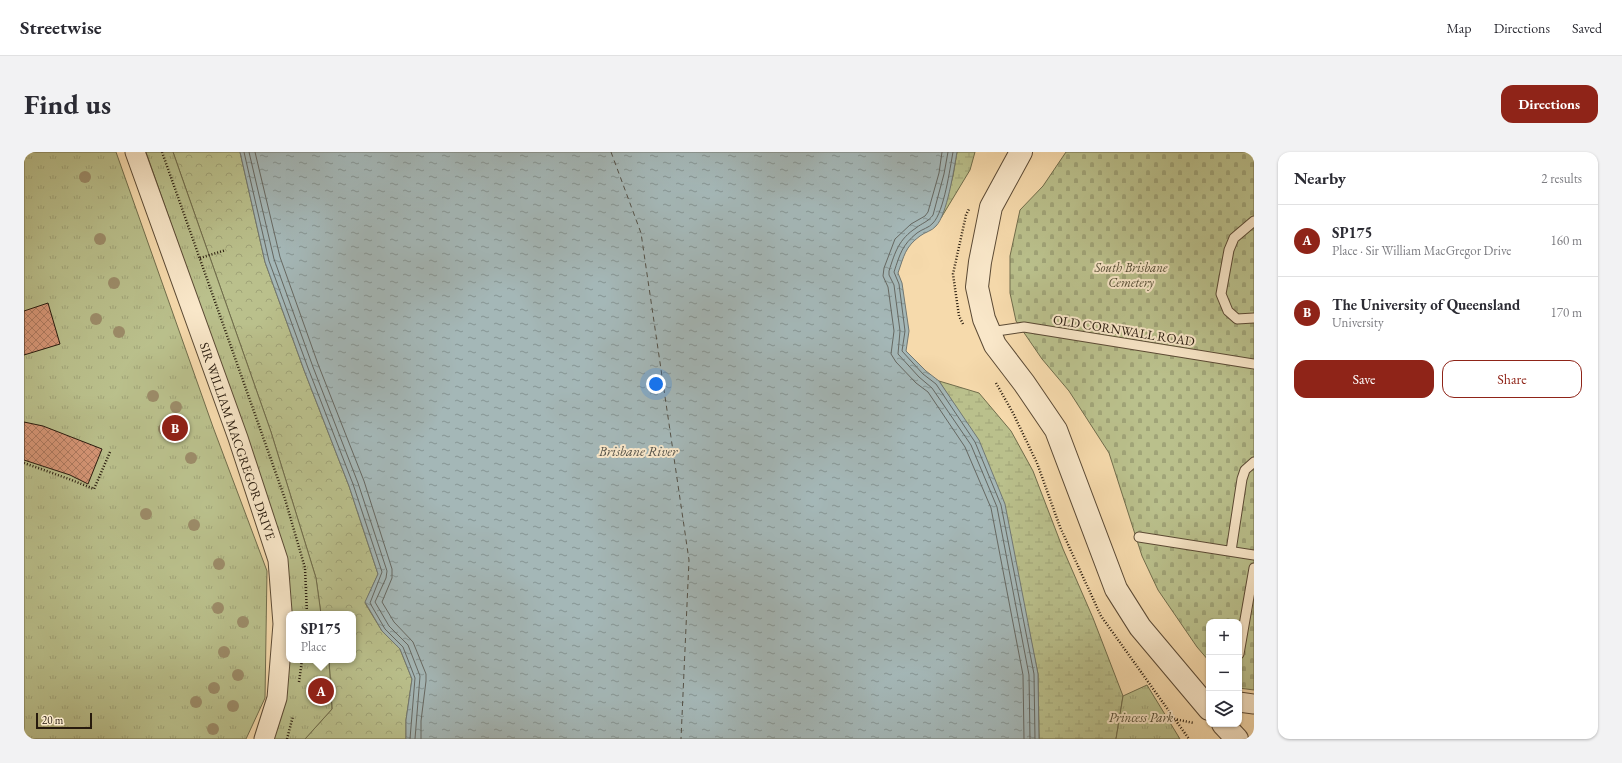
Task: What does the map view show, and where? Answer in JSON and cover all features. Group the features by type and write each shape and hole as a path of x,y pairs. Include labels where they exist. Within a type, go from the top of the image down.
{"street":[{"name":"SIR WILLIAM MACGREGOR DRIVE","path":"135,152 238,438 278,560 283,624 277,698 264,739"},
{"path":"1020,152 992,207 980,262 978,287 984,319 995,345 1024,383 1056,430 1116,589 1140,627 1205,710"},
{"path":"1242,702 1254,704"},
{"path":"1226,727 1237,739"}],"lane":[{"path":"1254,221 1234,238 1229,250 1221,294 1228,311 1237,319 1254,318"},
{"name":"OLD CORNWALL ROAD","path":"990,332 1024,327 1254,364"},
{"path":"1231,551 1242,479 1245,470 1254,462"},
{"path":"1139,537 1254,555"},
{"path":"1242,637 1254,568"}],"path":[{"path":"162,152 285,499 305,568 307,611"},
{"path":"200,258 226,250"},
{"path":"24,463 69,478 94,489 110,452"},
{"path":"1174,719 1205,710"}],"green space":[{"path":"24,152 116,152 213,427 267,571 265,698 246,739 24,739"},
{"path":"146,152 173,152 271,432 316,578 321,611 289,611 182,255"},
{"path":"173,152 240,152 265,262 304,370 349,486 378,574 365,603 382,631 400,649 412,679 406,720 406,739 305,739 332,709 329,663 356,663 356,611 321,611 316,578 271,432"},
{"path":"957,152 975,152 970,170 941,218 953,176"},
{"name":"South Brisbane Cemetery","path":"1066,152 1254,152 1254,690 1242,688 1242,619 1206,619 1206,658 1197,647 1158,590 1142,556 1109,453 1069,391 1042,359 1016,321 1010,293 1010,256 1020,210 1043,186"},
{"path":"939,381 979,393 1011,431 1033,471 1123,696 1116,739 1039,739 1038,674 1024,607 955,406"},
{"path":"288,663 329,663 332,709 305,739 274,739"},
{"name":"Princess Park","path":"1147,685 1180,739 1116,739 1123,696"}],"water":[{"name":"Brisbane River","path":"240,152 957,152 950,191 944,212 934,228 924,233 911,244 906,252 898,273 902,283 909,331 906,351 926,371 939,381 979,440 1005,504 1038,674 1039,739 406,739 406,720 412,679 400,649 382,631 365,602 378,574 349,486 304,370 265,262"}],"building":[{"path":"48,303 60,344 24,355 24,311"},
{"path":"24,422 43,426 102,449 88,484 70,475 24,460"},
{"path":"315,680 327,680 327,703 315,703"}],"ferry route":[{"path":"611,152 641,233 689,560 681,739"}],"place":[{"name":"The University of Queensland","path":"175,428"},
{"name":"SP175","path":"321,691"}]}
